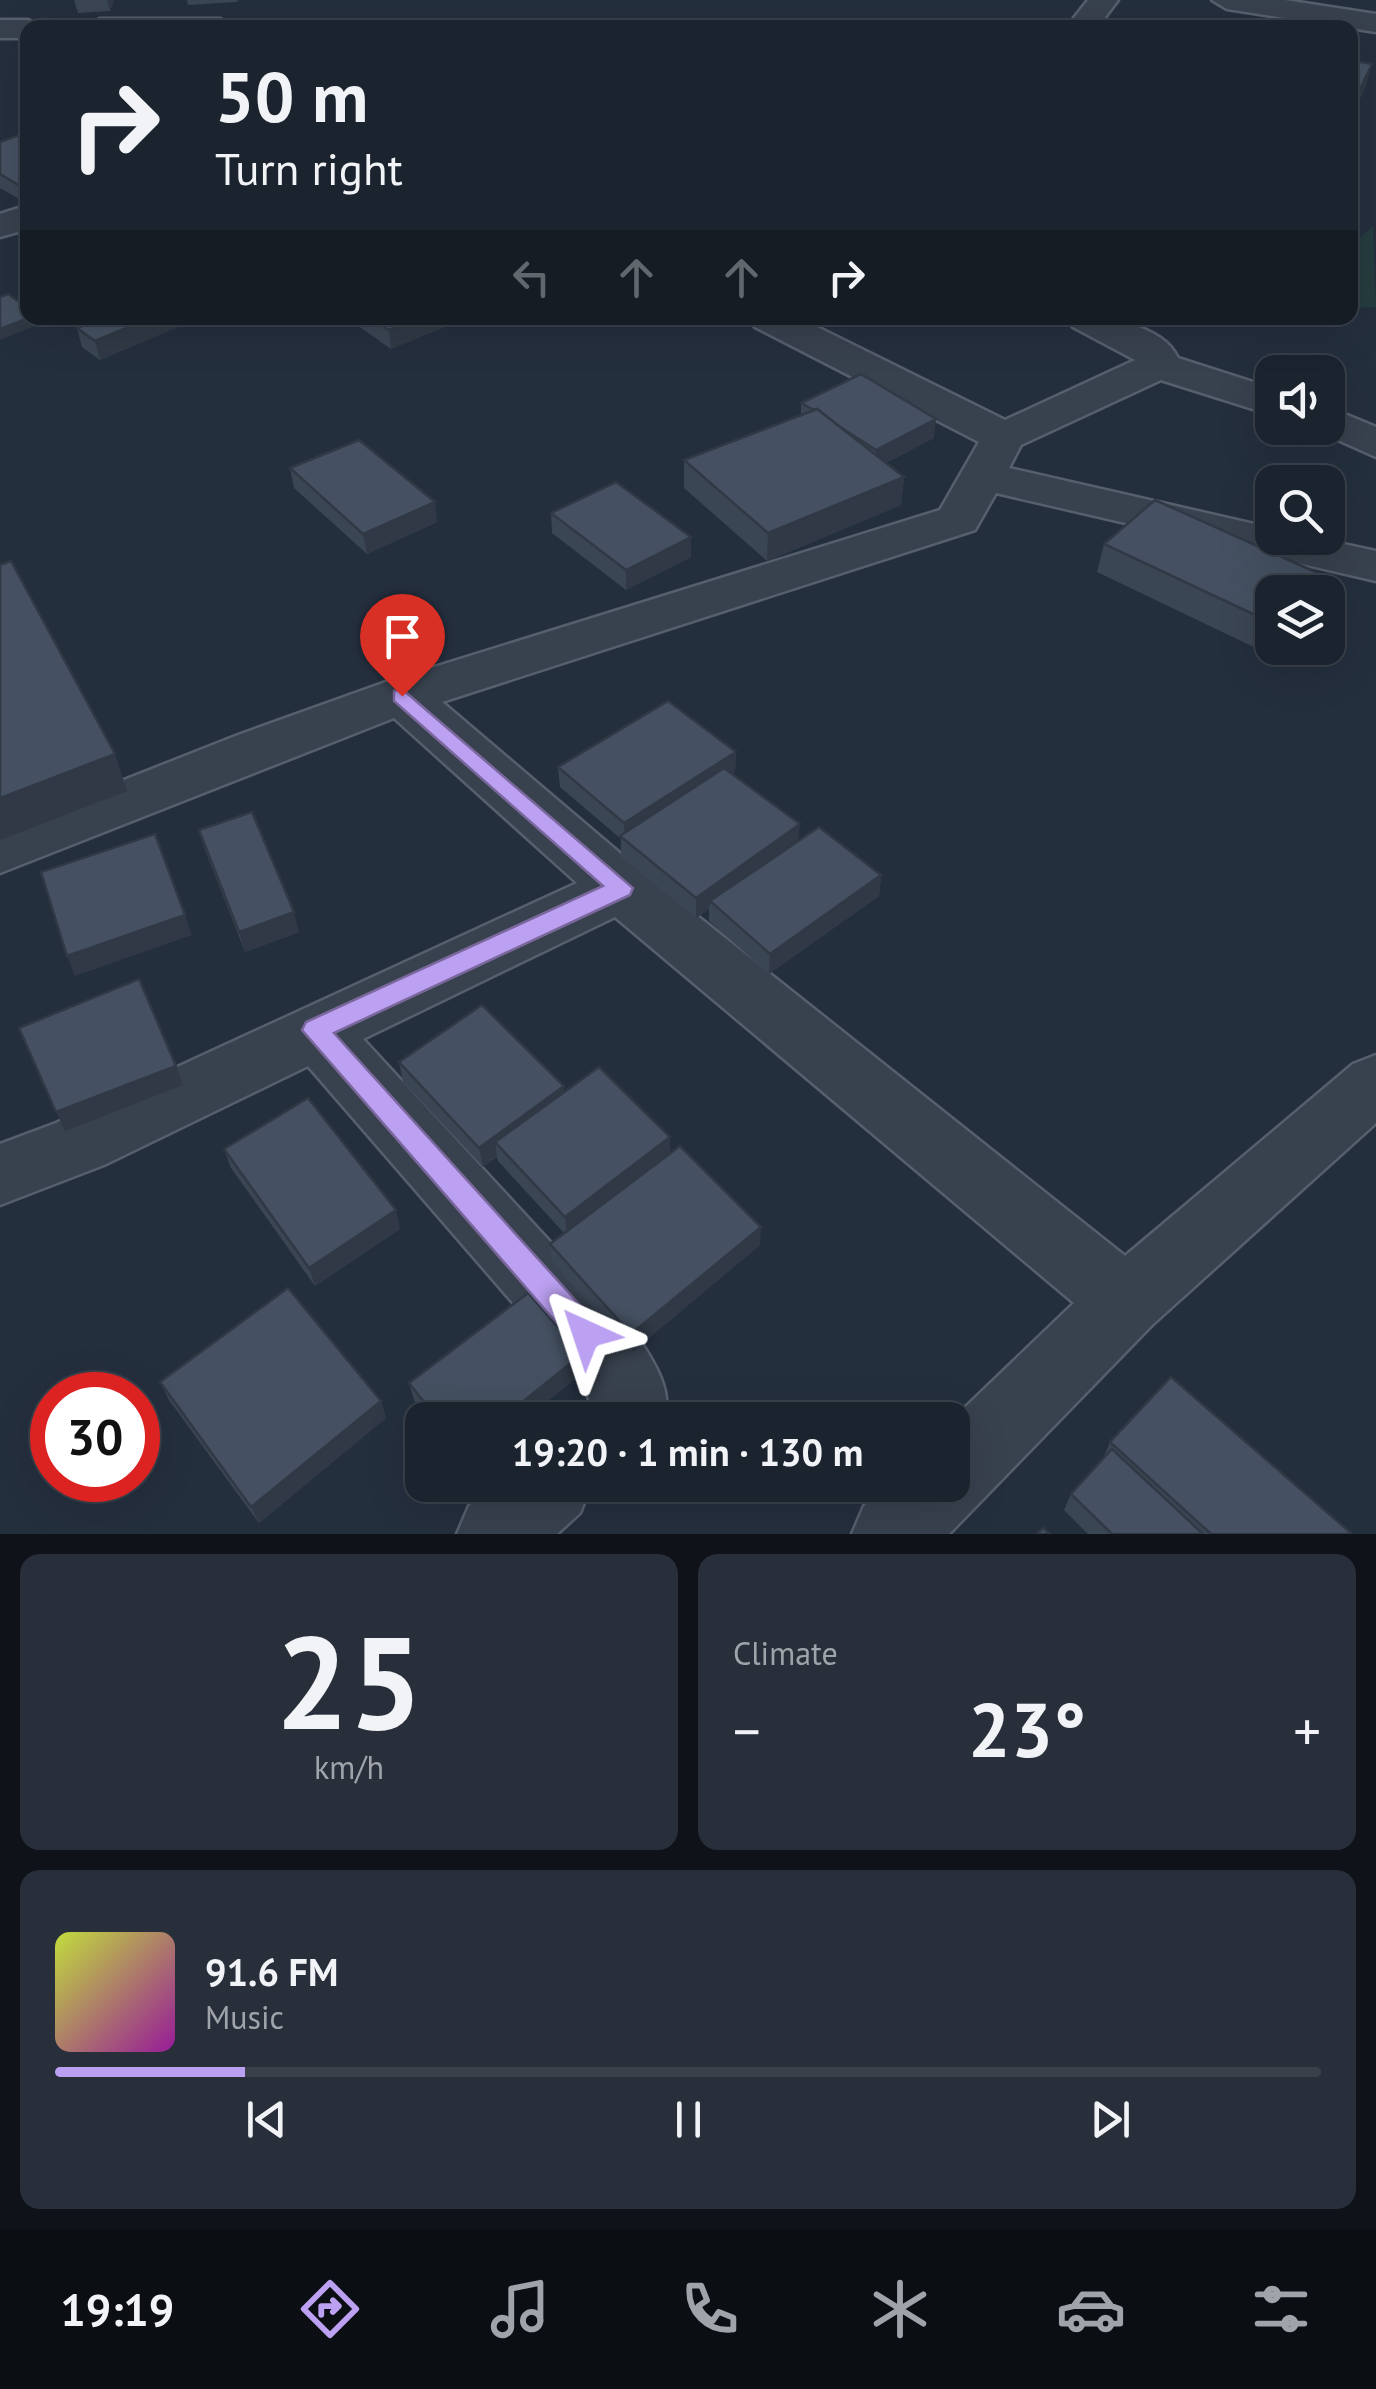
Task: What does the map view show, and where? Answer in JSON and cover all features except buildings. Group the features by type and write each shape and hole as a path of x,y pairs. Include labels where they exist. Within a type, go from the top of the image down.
{"street":[{"path":"1087,20 1103,0"},
{"path":"1202,0 1220,12 1251,20"},
{"path":"1227,0 1351,20"},
{"path":"780,325 993,457 1376,566"},
{"path":"1103,325 1142,344 1156,355 1158,364"},
{"path":"0,852 257,748 402,696 958,520 993,457 1158,364 1255,396"},
{"path":"1345,428 1376,444"},
{"path":"402,696 621,888 1126,1301"},
{"path":"0,1175 80,1144 621,888"},
{"path":"315,1030 611,1362 625,1384 628,1402"},
{"path":"970,1456 1126,1301 1376,1083"},
{"path":"497,1534 533,1502"},
{"path":"892,1534 925,1502"}],"green space":[{"path":"1373,226 1376,307 1358,308 1358,240"}],"route":[{"path":"402,696 621,888 315,1030 586,1334"}]}
